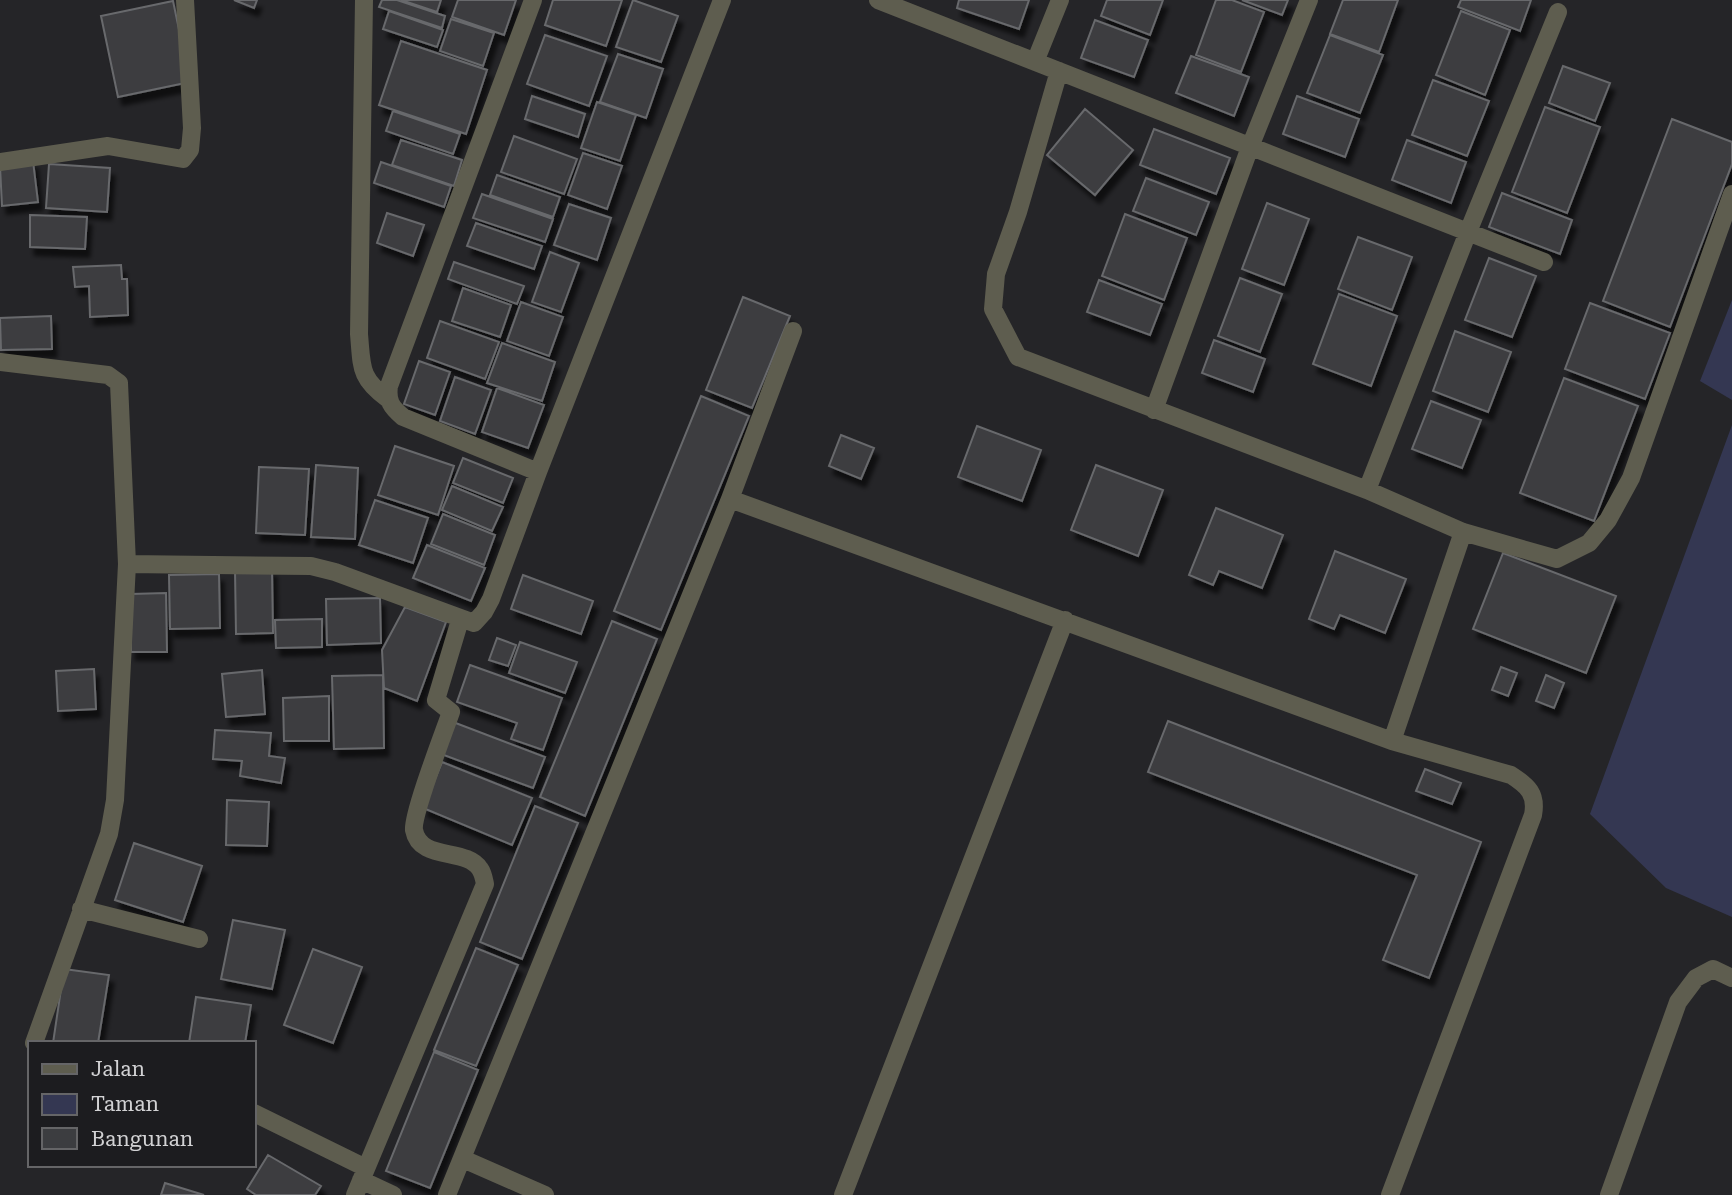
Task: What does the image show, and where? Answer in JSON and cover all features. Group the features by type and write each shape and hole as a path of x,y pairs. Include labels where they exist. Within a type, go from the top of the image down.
{"street":[{"path":"0,162 108,146 183,159 190,150 192,128 185,0"},
{"path":"364,0 359,334 362,366 370,386 388,398"},
{"path":"533,0 390,386 388,398 392,408 402,417 538,472"},
{"path":"127,564 311,566 335,572 474,623 491,599 722,0"},
{"path":"878,0 1544,262"},
{"path":"1035,62 1060,0"},
{"path":"1154,410 1250,148 1309,0"},
{"path":"1367,490 1468,232 1559,12"},
{"path":"1059,71 1018,212 996,274 993,309 1018,357 1367,490 1463,532 1557,559 1589,542 1608,520 1631,478 1732,194"},
{"path":"447,1195 730,499 793,331"},
{"path":"0,362 108,375 119,383 127,564 115,800 109,834 35,1041"},
{"path":"730,499 1392,741 1511,775 1525,785 1535,803 1528,828 1390,1195"},
{"path":"1392,741 1463,532"},
{"path":"361,1181 485,884 481,870 475,864 466,858 443,854 423,845 414,830 418,808 451,712 436,699 460,620"},
{"path":"843,1195 1065,620"},
{"path":"81,909 199,939"},
{"path":"1609,1195 1678,1002 1696,978 1713,969 1732,978"},
{"path":"256,1114 361,1181 393,1195"},
{"path":"463,1158 545,1195"}],"green space":[{"path":"1732,300 1732,400 1700,381"},
{"path":"1732,425 1732,917 1666,888 1590,814"}],"building":[{"path":"234,0 257,0 254,8"},
{"path":"382,0 397,0 445,16 442,28 379,7"},
{"path":"401,0 441,0 437,12"},
{"path":"458,0 516,0 504,35 452,17"},
{"path":"553,0 622,0 606,46 545,25"},
{"path":"633,0 678,16 661,62 616,47"},
{"path":"959,0 1029,0 1019,29 957,8"},
{"path":"1107,0 1163,0 1150,35 1101,16"},
{"path":"1216,0 1232,0 1264,12 1241,72 1196,55"},
{"path":"1242,0 1288,0 1282,15"},
{"path":"1343,0 1398,0 1379,52 1330,34"},
{"path":"1461,0 1531,0 1520,31 1458,7"},
{"path":"173,1 190,82 118,97 101,16"},
{"path":"389,11 443,30 437,47 383,29"},
{"path":"1461,11 1510,30 1485,95 1436,75"},
{"path":"451,19 494,33 483,66 440,51"},
{"path":"1095,20 1148,40 1134,77 1081,58"},
{"path":"545,35 607,56 589,106 527,84"},
{"path":"1330,35 1383,55 1360,113 1307,93"},
{"path":"401,41 487,70 466,134 379,105"},
{"path":"618,54 663,69 646,118 600,102"},
{"path":"1191,56 1249,77 1234,116 1176,93"},
{"path":"1563,66 1610,83 1595,121 1549,103"},
{"path":"1433,80 1489,101 1467,156 1412,135"},
{"path":"532,96 585,114 578,137 525,119"},
{"path":"1297,96 1359,119 1345,157 1283,134"},
{"path":"597,102 636,115 620,161 581,148"},
{"path":"1545,107 1600,127 1567,213 1512,192"},
{"path":"1085,109 1133,150 1095,195 1047,155"},
{"path":"393,111 460,134 453,154 386,131"},
{"path":"1672,119 1732,142 1732,164 1670,327 1603,301"},
{"path":"1154,129 1230,158 1216,194 1140,165"},
{"path":"514,136 577,159 564,194 501,172"},
{"path":"401,140 462,160 454,186 392,165"},
{"path":"1407,140 1466,162 1451,203 1392,180"},
{"path":"583,153 622,166 607,209 568,195"},
{"path":"33,161 38,202 2,206 0,166"},
{"path":"381,162 451,186 444,207 374,183"},
{"path":"49,164 110,168 107,212 46,208"},
{"path":"497,175 560,197 553,217 490,195"},
{"path":"1146,178 1209,202 1196,235 1133,211"},
{"path":"1502,193 1572,220 1560,254 1489,227"},
{"path":"482,194 553,219 545,242 473,218"},
{"path":"1267,203 1309,219 1284,285 1242,269"},
{"path":"569,204 611,218 597,260 554,245"},
{"path":"387,213 424,225 413,256 377,243"},
{"path":"1125,214 1187,238 1164,300 1102,276"},
{"path":"30,215 87,217 85,249 30,247"},
{"path":"476,223 542,246 534,269 467,246"},
{"path":"1358,237 1412,257 1392,310 1338,289"},
{"path":"550,252 579,263 561,312 532,302"},
{"path":"1489,258 1536,276 1512,337 1465,320"},
{"path":"454,262 524,286 517,304 448,279"},
{"path":"121,265 122,279 127,279 128,315 90,317 89,286 75,287 73,267"},
{"path":"1240,278 1282,294 1260,352 1218,336"},
{"path":"1099,280 1162,304 1150,335 1087,312"},
{"path":"463,288 511,305 500,337 452,321"},
{"path":"1339,294 1397,316 1371,386 1313,364"},
{"path":"743,297 790,316 752,408 706,390"},
{"path":"521,302 563,317 549,356 507,341"},
{"path":"1590,303 1670,333 1645,399 1565,369"},
{"path":"51,316 52,349 1,350 0,318"},
{"path":"440,321 499,342 485,379 427,358"},
{"path":"1455,331 1511,352 1488,412 1433,391"},
{"path":"1214,340 1265,359 1253,392 1202,373"},
{"path":"502,343 555,362 542,401 487,383"},
{"path":"419,361 450,372 435,415 404,404"},
{"path":"455,377 491,390 475,434 440,421"},
{"path":"1564,378 1638,406 1594,521 1520,493"},
{"path":"497,388 544,405 528,448 482,432"},
{"path":"701,396 749,416 661,630 614,611"},
{"path":"1431,401 1481,420 1462,468 1412,449"},
{"path":"977,426 1041,450 1022,501 958,477"},
{"path":"841,435 874,448 861,479 829,466"},
{"path":"395,446 454,466 438,515 378,495"},
{"path":"463,458 513,478 503,503 453,483"},
{"path":"316,465 358,468 355,539 311,537"},
{"path":"1096,465 1163,490 1138,556 1071,530"},
{"path":"259,467 309,469 305,535 256,533"},
{"path":"452,486 503,507 492,531 442,510"},
{"path":"375,500 428,518 413,563 359,545"},
{"path":"1216,508 1283,535 1262,588 1219,571 1213,585 1189,575"},
{"path":"443,514 495,535 484,565 431,544"},
{"path":"427,545 485,568 471,601 413,578"},
{"path":"1335,551 1406,579 1385,633 1340,615 1334,629 1309,619"},
{"path":"1503,553 1616,596 1586,673 1473,629"},
{"path":"272,569 273,633 236,634 235,570"},
{"path":"219,574 220,628 170,629 169,575"},
{"path":"523,575 593,601 581,634 511,609"},
{"path":"166,593 167,652 131,652 131,594"},
{"path":"380,598 381,643 327,645 326,599"},
{"path":"405,607 446,622 417,701 384,688 382,650"},
{"path":"322,619 322,647 276,648 275,620"},
{"path":"612,621 657,639 585,816 540,797"},
{"path":"497,638 516,645 508,666 489,660"},
{"path":"520,642 577,662 565,693 509,673"},
{"path":"470,665 562,698 543,750 511,739 517,723 457,702"},
{"path":"1501,667 1517,673 1508,696 1492,690"},
{"path":"94,669 96,709 58,711 56,671"},
{"path":"262,670 265,714 226,717 222,674"},
{"path":"383,675 384,748 334,749 332,676"},
{"path":"1546,675 1564,683 1554,708 1536,701"},
{"path":"329,696 329,741 284,741 283,698"},
{"path":"1168,721 1481,842 1429,978 1383,960 1417,875 1148,772"},
{"path":"453,722 545,757 533,788 441,754"},
{"path":"215,730 271,733 269,756 285,758 281,783 240,776 242,761 213,759"},
{"path":"442,762 532,798 512,845 423,808"},
{"path":"1425,769 1461,783 1452,804 1416,791"},
{"path":"227,800 269,802 267,846 226,845"},
{"path":"535,806 578,823 522,959 480,942"},
{"path":"134,843 202,866 183,922 115,900"},
{"path":"233,920 285,930 272,989 221,979"},
{"path":"476,948 518,965 476,1066 434,1050"},
{"path":"313,949 362,967 333,1043 284,1025"},
{"path":"64,969 109,975 98,1041 53,1041"},
{"path":"196,997 251,1005 245,1041 189,1041"},
{"path":"434,1052 478,1070 430,1188 386,1171"},
{"path":"268,1155 321,1186 315,1195 256,1195 247,1189"},
{"path":"165,1183 204,1195 161,1195"}]}
